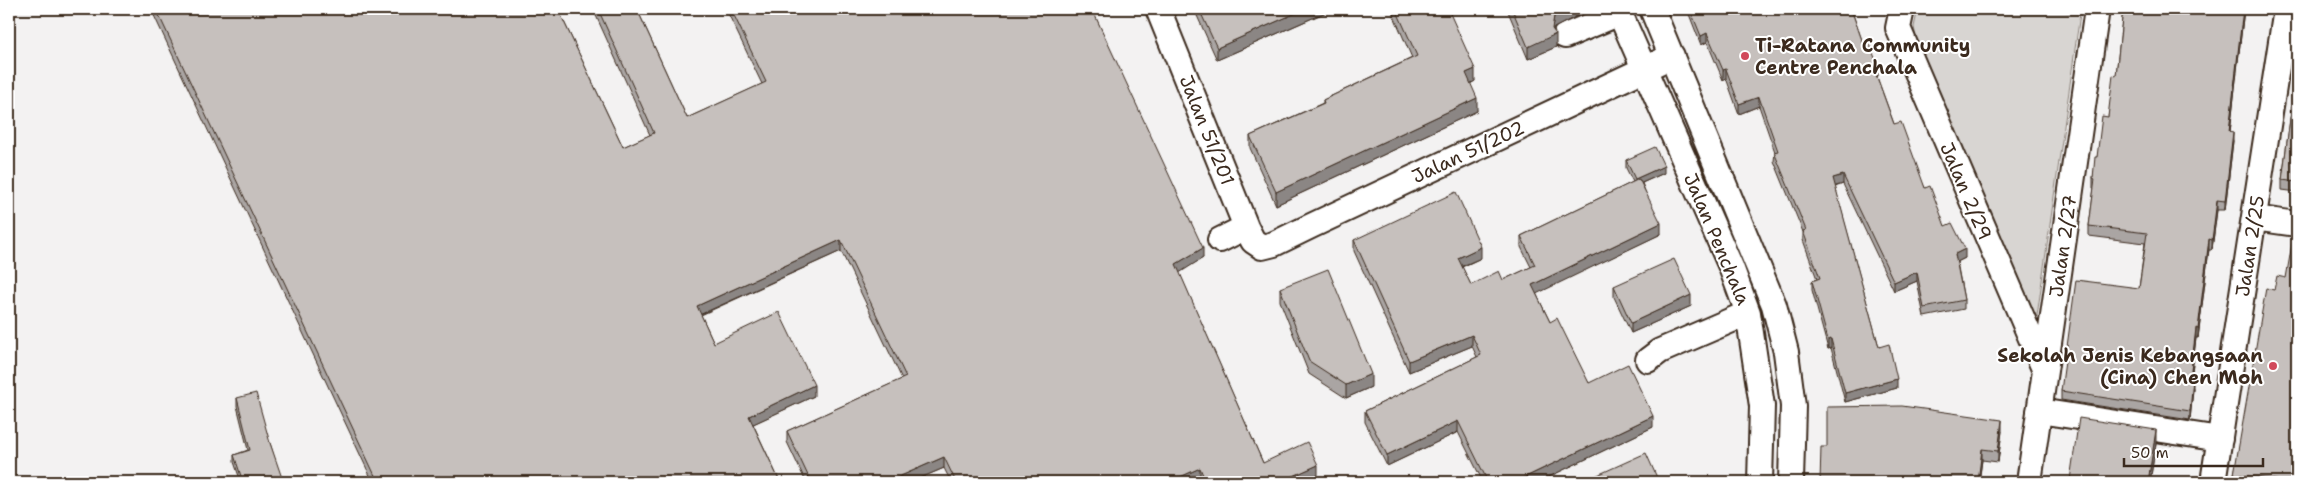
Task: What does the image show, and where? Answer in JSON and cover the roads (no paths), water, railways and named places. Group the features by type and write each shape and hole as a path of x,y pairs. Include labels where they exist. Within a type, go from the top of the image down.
{"street":[{"name":"Jalan 51/201","path":"1158,9 1246,227 1253,241 1262,247"},
{"name":"Jalan Penchala","path":"1652,9 1774,305 1786,352 1793,406 1791,482"},
{"name":"Jalan 2/29","path":"1902,9 1898,28 2045,371"},
{"name":"Jalan 2/27","path":"2029,482 2097,9"},
{"path":"1565,36 1588,17 1619,11"},
{"name":"Jalan Penchala","path":"1619,11 1731,267 1748,313 1762,406 1760,482"},
{"name":"Jalan 2/25","path":"2213,482 2254,218 2289,23"},
{"name":"Jalan 51/202","path":"1262,247 1274,244 1672,56"},
{"path":"2254,218 2297,224"},
{"path":"1220,240 1246,227"},
{"path":"1648,360 1660,351 1748,313"},
{"path":"2039,411 2220,439"}],"place":[{"name":"Ti-Ratana Community Centre Penchala","path":"1745,56"},
{"name":"Sekolah Jenis Kebangsaan (Cina) Chen Moh","path":"2273,366"}]}
